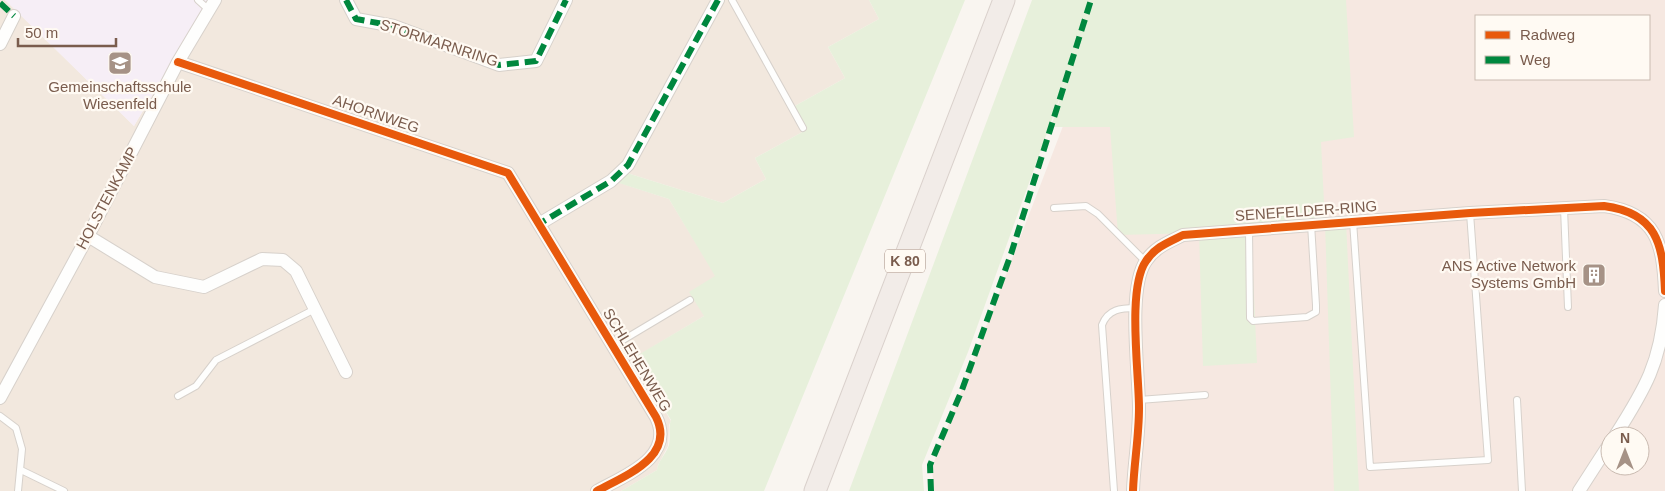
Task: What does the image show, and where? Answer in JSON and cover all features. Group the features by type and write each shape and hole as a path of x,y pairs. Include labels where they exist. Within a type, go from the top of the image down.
{"highway":[{"name":"K 80","path":"816,491 1004,0"},
{"path":"832,491 833,446"}],"street":[{"name":"STORMARNRING","path":"346,0 356,18 394,26 499,65 536,61 566,0"},
{"path":"540,224 610,181 628,165 718,0"},
{"name":"HOLSTENKAMP","path":"0,398 88,236 178,62 212,5"},
{"path":"0,44 14,16"},
{"name":"AHORNWEG","path":"178,62 508,173 540,224"},
{"name":"SENEFELDER-RING","path":"1145,261 1162,245 1183,235 1564,206 1604,206 1624,208 1640,217 1654,233 1661,249 1665,291"},
{"name":"SCHLEHENWEG","path":"540,224 658,420 660,439 657,450 650,460 597,491"},
{"path":"88,236 155,276 204,286 262,259 283,260 296,271 346,372"},
{"path":"1133,491 1138,454 1139,400 1136,308 1138,281 1145,261"},
{"path":"1620,426 1650,377 1663,335 1665,305"},
{"path":"1579,491 1600,458"}],"lane":[{"path":"198,0 212,5"},
{"path":"732,0 803,128"},
{"path":"1054,208 1086,206 1098,214 1145,261"},
{"path":"1564,206 1568,306"},
{"path":"1352,221 1370,467 1488,460 1470,213"},
{"path":"1249,229 1250,318 1253,321 1307,318 1316,312 1311,224"},
{"path":"613,346 690,300"},
{"path":"1114,491 1102,325 1105,317 1113,311 1136,308"},
{"path":"178,396 196,386 216,360 315,309"},
{"path":"1139,400 1205,394"},
{"path":"1517,400 1522,491"},
{"path":"0,416 16,428 22,449 18,491"},
{"path":"21,470 64,491"}],"shaded area":[{"path":"0,0 5,0 134,126 208,0 869,0 879,19 828,47 845,78 793,107 806,130 755,158 766,179 723,203 627,173 620,183 669,199 716,276 704,316 634,358 671,421 669,425 668,446 657,470 621,491 0,491"},
{"name":"Gemeinschaftsschule Wiesenfeld","path":"5,0 208,0 134,126"},
{"path":"1107,0 1665,0 1665,491 934,491 932,467 1083,74"}],"green space":[{"path":"869,0 965,0 764,491 621,491 657,470 670,442 671,420 633,358 704,316 689,292 715,276 669,199 619,183 627,173 723,203 766,179 755,158 806,130 793,107 845,78 828,47 879,19"},
{"path":"1032,0 1346,0 1354,137 1321,142 1325,223 1346,222 1359,491 1334,491 1325,224 1251,229 1257,363 1203,366 1199,233 1118,235 1110,127 1051,127 1065,83 968,352 922,465 924,491 849,491"}],"marked path":[{"path":"346,0 356,19 394,26 499,65 536,61 566,0"},
{"path":"537,220 539,224 611,181 628,165 718,0"},
{"path":"931,491 930,465 962,390 1011,254 1091,0"},
{"path":"0,3 14,16"}],"cycle path":[{"path":"178,62 508,173 656,417 660,431 659,443 653,454 644,463 633,472 597,491"},
{"path":"1133,491 1139,408 1135,310 1140,274 1146,261 1154,252 1183,235 1470,213 1604,206 1622,210 1636,216 1654,233 1662,259 1665,291"}],"place":[{"name":"Gemeinschaftsschule Wiesenfeld","path":"120,63"},
{"name":"ANS Active Network Systems GmbH","path":"1594,275"}]}
